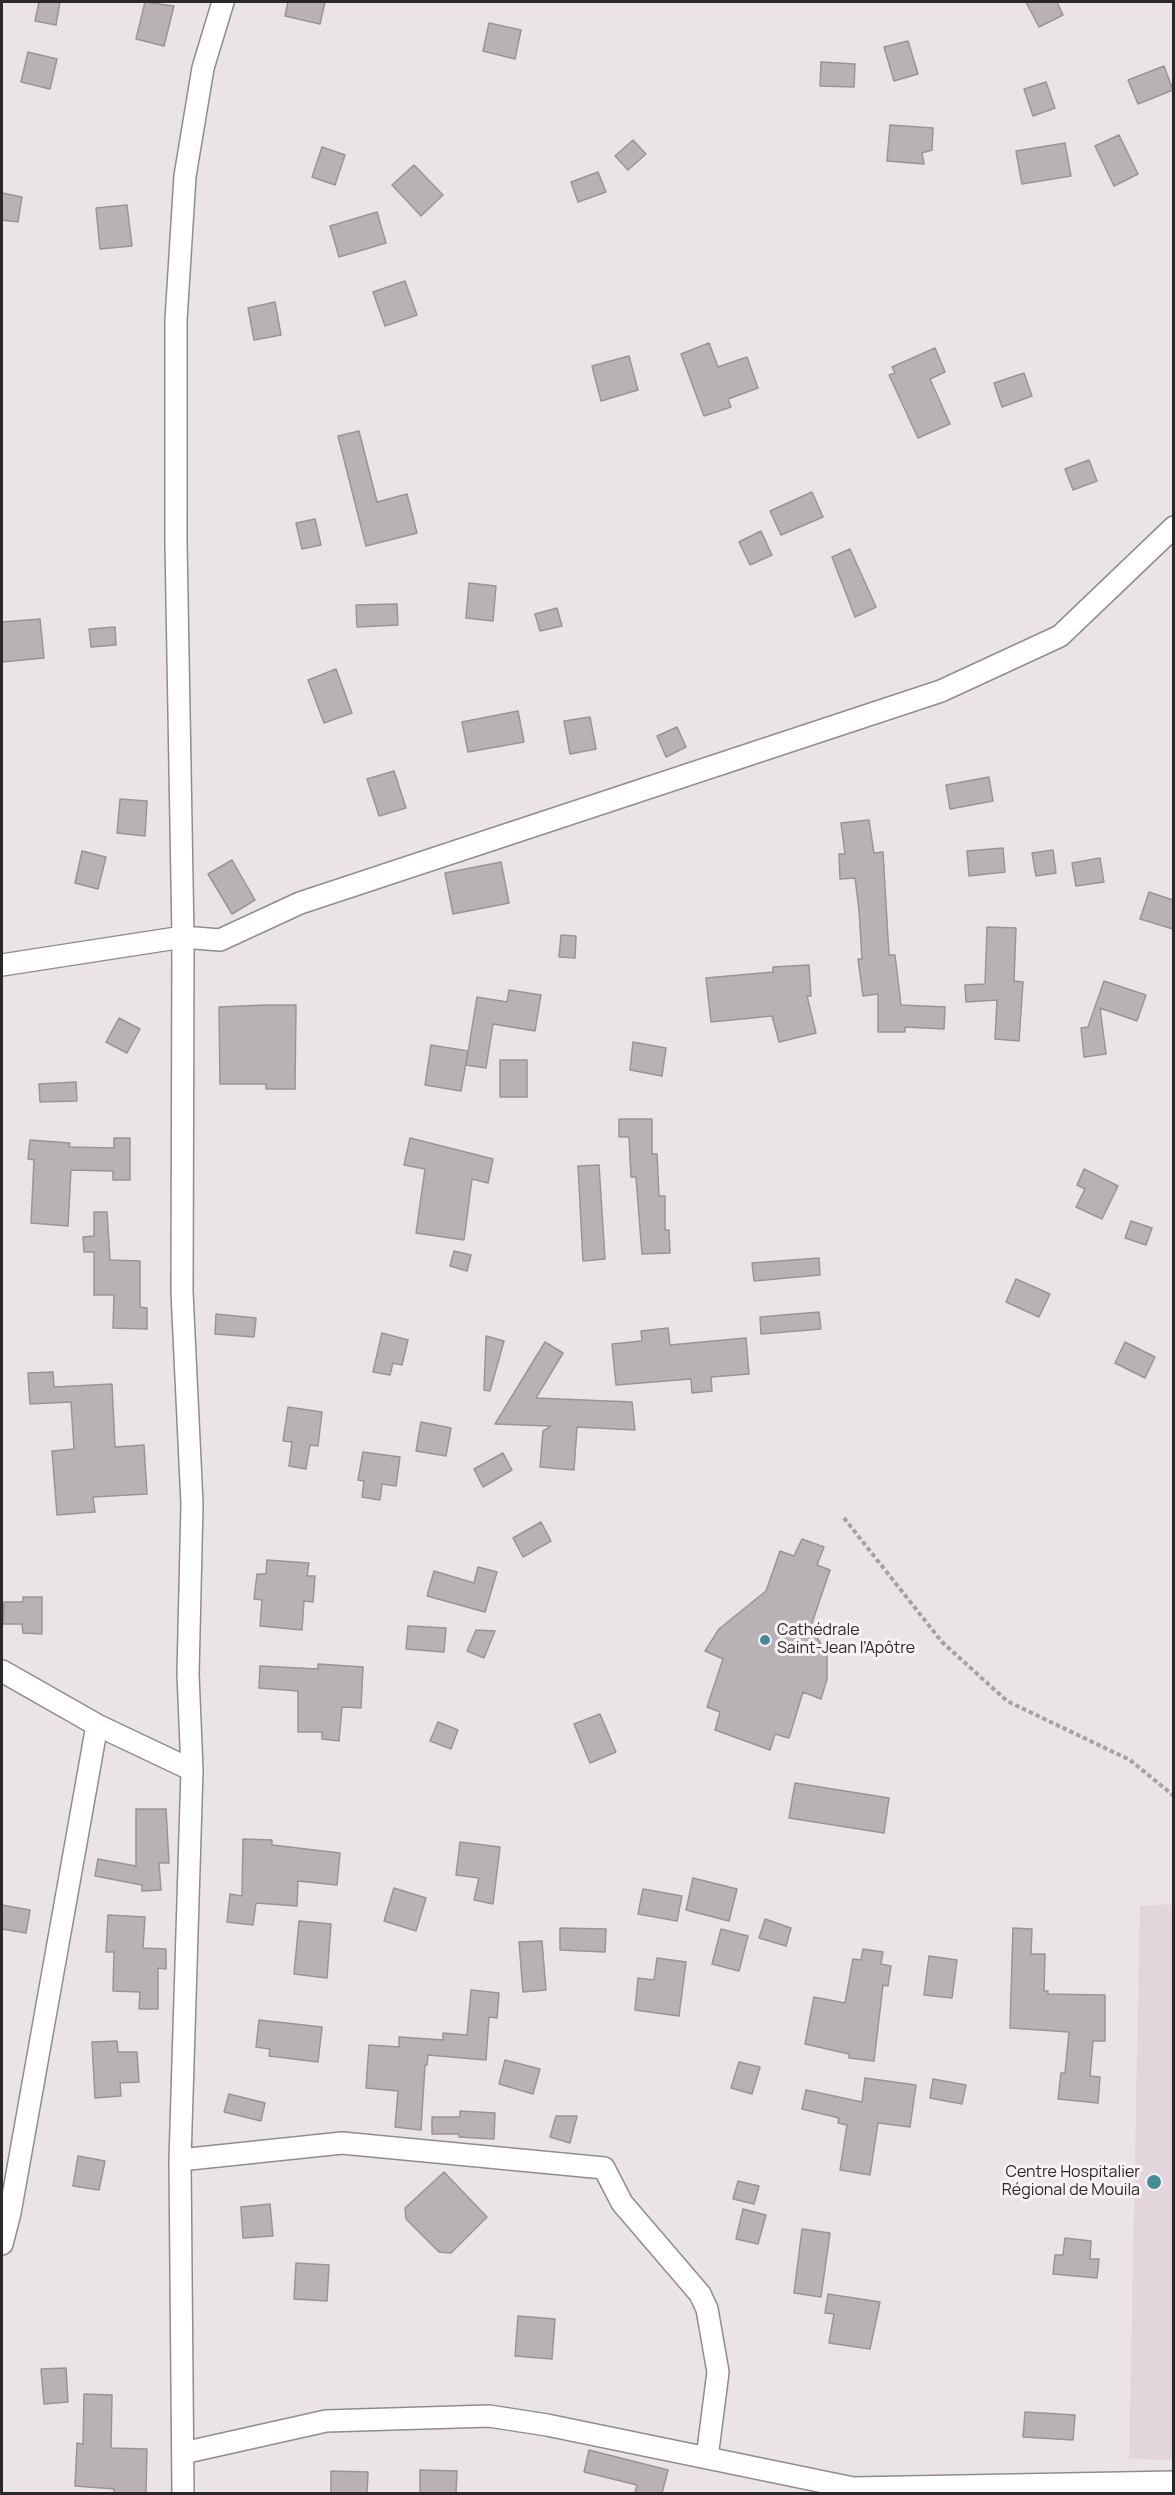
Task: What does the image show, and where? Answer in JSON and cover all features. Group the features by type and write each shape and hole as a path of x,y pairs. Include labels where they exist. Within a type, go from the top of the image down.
{"street":[{"path":"183,2493 180,2160 192,1770 188,1674 192,1503 182,1292 183,937 176,543 176,320 185,176 203,68 223,2"},
{"path":"2,965 183,937 220,940 300,903 941,691 1060,636 1173,527"},
{"path":"2,1671 97,1725 192,1770"},
{"path":"2,2244 6,2208 97,1725"},
{"path":"180,2160 342,2143 604,2168 622,2203 700,2294 707,2309 718,2373 707,2458"},
{"path":"183,2453 326,2421 489,2416 547,2425 853,2488 1173,2482"}],"path":[{"path":"844,1518 942,1642 1007,1701 1130,1760 1173,1796"}],"shaded area":[{"name":"Centre Hospitalier Régional de Mouila","path":"1173,1904 1173,2460 1129,2459 1140,1906"}],"building":[{"path":"39,2 60,2 56,25 35,21"},
{"path":"145,2 174,6 164,46 136,39"},
{"path":"288,2 325,2 320,24 285,16"},
{"path":"1026,2 1057,2 1063,15 1039,27"},
{"path":"489,23 521,30 515,59 483,51"},
{"path":"908,41 918,74 894,81 884,47"},
{"path":"28,52 57,59 50,89 21,82"},
{"path":"821,62 855,64 854,87 820,86"},
{"path":"1164,66 1173,90 1138,104 1128,80"},
{"path":"1046,82 1055,108 1033,116 1024,89"},
{"path":"890,125 933,128 932,150 922,153 924,164 887,161"},
{"path":"1119,135 1138,174 1114,186 1095,146"},
{"path":"633,140 646,154 628,170 615,156"},
{"path":"1065,143 1071,176 1022,184 1016,151"},
{"path":"322,147 345,155 335,185 312,177"},
{"path":"414,165 443,195 421,216 392,185"},
{"path":"598,172 606,192 578,202 571,182"},
{"path":"2,193 22,197 18,222 2,220"},
{"path":"127,205 132,246 100,249 96,208"},
{"path":"377,212 386,243 339,257 330,226"},
{"path":"405,281 417,315 385,326 373,292"},
{"path":"275,302 281,335 254,340 248,308"},
{"path":"709,343 718,367 747,357 758,388 728,399 731,407 704,416 681,354"},
{"path":"935,348 945,372 930,379 950,424 918,438 889,375 895,373 892,367"},
{"path":"629,356 638,390 601,401 592,366"},
{"path":"1024,373 1032,396 1002,407 994,383"},
{"path":"359,431 377,502 407,494 417,533 366,546 338,436"},
{"path":"1089,460 1097,481 1073,490 1065,469"},
{"path":"812,492 823,517 781,535 770,511"},
{"path":"315,519 321,545 302,549 296,523"},
{"path":"761,531 772,555 750,565 739,542"},
{"path":"850,549 876,607 855,617 832,557"},
{"path":"469,583 496,586 493,621 466,618"},
{"path":"397,604 398,625 357,627 356,605"},
{"path":"557,608 562,626 540,631 535,614"},
{"path":"40,619 44,658 2,662 2,622"},
{"path":"115,627 116,645 91,647 89,629"},
{"path":"336,669 352,713 324,723 308,680"},
{"path":"518,711 524,742 468,752 462,722"},
{"path":"590,717 596,749 570,754 564,721"},
{"path":"677,727 686,747 666,757 657,736"},
{"path":"394,771 406,808 379,816 367,779"},
{"path":"989,777 993,801 950,809 946,785"},
{"path":"120,799 147,801 145,836 117,833"},
{"path":"869,820 874,853 883,852 889,955 895,955 901,1005 945,1007 944,1029 905,1027 905,1032 878,1032 878,994 863,996 858,959 862,959 855,878 840,879 839,854 845,854 841,823"},
{"path":"1003,848 1005,872 969,876 967,851"},
{"path":"1053,850 1056,873 1036,876 1032,853"},
{"path":"82,851 106,857 98,889 75,883"},
{"path":"1100,858 1104,882 1076,886 1072,863"},
{"path":"232,860 255,900 232,914 208,874"},
{"path":"501,862 509,903 453,914 445,873"},
{"path":"1149,892 1173,900 1173,929 1140,919"},
{"path":"987,927 1016,928 1014,981 1023,982 1019,1041 995,1039 997,1000 966,1002 965,985 985,984"},
{"path":"561,935 576,936 575,958 559,957"},
{"path":"809,965 811,996 807,996 816,1033 779,1042 772,1016 711,1022 706,978 773,972 773,967"},
{"path":"1104,981 1146,995 1137,1021 1100,1008 1106,1054 1084,1057 1081,1028 1088,1027"},
{"path":"509,990 541,995 535,1031 493,1024 486,1068 466,1065 477,997 507,1002"},
{"path":"296,1005 295,1089 266,1089 266,1084 220,1084 219,1007"},
{"path":"119,1018 140,1029 127,1053 106,1042"},
{"path":"633,1042 666,1048 662,1076 630,1070"},
{"path":"431,1045 468,1051 461,1091 425,1085"},
{"path":"500,1060 527,1060 527,1097 500,1097"},
{"path":"76,1082 77,1101 40,1102 39,1084"},
{"path":"619,1119 652,1119 652,1154 657,1154 659,1196 665,1196 665,1230 669,1230 670,1253 642,1254 636,1177 631,1177 629,1137 619,1137"},
{"path":"114,1138 130,1138 130,1180 113,1180 113,1171 71,1170 68,1226 31,1223 34,1160 28,1159 30,1140 70,1143 69,1147 114,1148"},
{"path":"410,1138 493,1159 488,1183 472,1179 464,1240 416,1233 425,1169 404,1165"},
{"path":"599,1165 605,1259 583,1261 578,1166"},
{"path":"1084,1169 1118,1186 1102,1219 1076,1207 1085,1189 1077,1185"},
{"path":"94,1212 107,1212 110,1260 140,1261 140,1307 147,1308 147,1329 113,1328 114,1295 94,1295 94,1252 84,1252 83,1237 94,1236"},
{"path":"1131,1221 1152,1228 1146,1245 1125,1238"},
{"path":"454,1251 471,1255 467,1271 450,1266"},
{"path":"819,1258 820,1275 754,1281 752,1263"},
{"path":"1016,1279 1050,1294 1039,1317 1006,1302"},
{"path":"819,1312 821,1329 761,1334 760,1317"},
{"path":"216,1314 256,1318 254,1337 215,1334"},
{"path":"668,1328 670,1345 746,1338 749,1374 711,1377 712,1391 692,1393 691,1379 616,1385 612,1344 642,1341 641,1331"},
{"path":"382,1333 408,1340 402,1365 393,1363 390,1375 373,1372"},
{"path":"486,1336 504,1341 490,1391 484,1390"},
{"path":"545,1342 563,1353 536,1398 632,1402 635,1430 577,1427 574,1470 540,1467 543,1431 551,1426 495,1424"},
{"path":"1125,1342 1155,1357 1145,1378 1115,1363"},
{"path":"53,1372 54,1387 112,1384 115,1447 144,1445 147,1494 93,1497 95,1512 57,1515 52,1451 74,1449 71,1402 30,1404 28,1373"},
{"path":"288,1407 322,1412 318,1446 310,1445 306,1469 289,1466 292,1442 283,1441"},
{"path":"421,1422 451,1428 446,1456 416,1451"},
{"path":"363,1452 400,1457 396,1486 382,1484 380,1500 362,1497 364,1481 358,1480"},
{"path":"503,1453 512,1470 483,1487 474,1469"},
{"path":"541,1522 551,1541 523,1557 513,1538"},
{"name":"Cathédrale Saint-Jean l’Apôtre","path":"802,1539 824,1547 817,1565 830,1570 811,1626 827,1655 827,1679 821,1699 803,1692 789,1738 775,1734 770,1750 715,1730 720,1712 707,1707 723,1659 705,1651 719,1629 766,1591 780,1551 794,1556"},
{"path":"267,1560 309,1563 307,1576 315,1576 313,1602 304,1601 302,1630 260,1626 262,1600 254,1599 257,1574 266,1574"},
{"path":"478,1567 497,1572 485,1612 427,1596 434,1571 474,1583"},
{"path":"23,1597 42,1597 42,1634 23,1633 22,1624 3,1624 4,1602 23,1602"},
{"path":"408,1626 446,1628 444,1652 406,1649"},
{"path":"476,1630 495,1631 484,1658 467,1651"},
{"path":"318,1664 363,1667 361,1708 342,1707 339,1741 322,1739 322,1732 298,1732 298,1691 259,1688 260,1666 318,1669"},
{"path":"600,1714 616,1752 590,1763 574,1724"},
{"path":"438,1722 458,1730 451,1749 430,1741"},
{"path":"795,1783 889,1798 884,1833 789,1818"},
{"path":"136,1809 166,1809 169,1863 159,1863 161,1890 142,1891 142,1885 95,1876 98,1859 136,1866"},
{"path":"243,1839 272,1840 272,1845 340,1853 337,1885 298,1881 297,1906 256,1903 253,1925 227,1922 230,1894 242,1896"},
{"path":"460,1842 500,1847 493,1904 474,1900 479,1878 456,1875"},
{"path":"693,1878 737,1889 729,1921 686,1910"},
{"path":"394,1888 426,1898 416,1931 384,1921"},
{"path":"643,1889 682,1896 677,1921 638,1914"},
{"path":"2,1905 30,1910 26,1933 2,1929"},
{"path":"108,1915 145,1917 143,1948 166,1949 166,1969 158,1968 158,2009 139,2009 140,1992 113,1991 114,1952 106,1952"},
{"path":"765,1919 791,1928 786,1946 759,1938"},
{"path":"299,1921 331,1924 327,1978 294,1974"},
{"path":"560,1928 606,1929 605,1952 560,1950"},
{"path":"1013,1928 1032,1929 1031,1954 1045,1954 1044,1991 1048,1991 1048,1994 1105,1995 1105,2041 1093,2041 1090,2076 1100,2077 1098,2103 1058,2099 1061,2073 1065,2073 1069,2032 1010,2028"},
{"path":"721,1929 748,1936 739,1971 712,1964"},
{"path":"542,1941 546,1990 523,1992 519,1942"},
{"path":"863,1949 883,1952 881,1964 891,1966 888,1986 883,1985 874,2061 849,2058 849,2054 805,2044 814,1997 845,2003 853,1959 861,1960"},
{"path":"929,1956 957,1960 952,1998 924,1995"},
{"path":"657,1958 686,1962 679,2016 635,2010 638,1978 654,1980"},
{"path":"471,1990 499,1993 497,2018 489,2017 486,2060 428,2055 427,2065 425,2065 421,2130 395,2127 398,2091 366,2088 369,2045 399,2047 399,2037 443,2040 443,2033 467,2035"},
{"path":"259,2020 322,2027 318,2062 269,2056 270,2049 256,2047"},
{"path":"117,2041 118,2052 137,2052 139,2082 120,2083 121,2096 95,2098 92,2042"},
{"path":"505,2060 540,2069 533,2094 499,2084"},
{"path":"739,2062 760,2067 752,2094 731,2088"},
{"path":"865,2078 916,2085 910,2127 878,2123 870,2175 840,2170 847,2125 838,2123 839,2118 802,2109 806,2090 862,2102"},
{"path":"933,2079 966,2085 962,2104 930,2098"},
{"path":"229,2094 265,2103 261,2121 224,2112"},
{"path":"460,2111 495,2113 494,2139 459,2137 459,2134 432,2134 432,2117 460,2117"},
{"path":"556,2116 577,2116 570,2143 550,2137"},
{"path":"78,2156 105,2161 99,2190 73,2186"},
{"path":"444,2172 487,2217 451,2253 439,2252 406,2219 405,2208"},
{"path":"738,2181 759,2186 754,2204 733,2199"},
{"path":"270,2204 273,2236 243,2238 241,2207"},
{"path":"743,2209 766,2215 758,2244 736,2239"},
{"path":"802,2229 830,2233 821,2297 794,2293"},
{"path":"1065,2238 1091,2241 1090,2259 1099,2259 1097,2278 1053,2274 1055,2255 1063,2255"},
{"path":"296,2263 329,2265 327,2301 294,2299"},
{"path":"828,2294 880,2302 870,2349 829,2343 834,2314 825,2313"},
{"path":"518,2316 555,2319 552,2359 515,2356"},
{"path":"66,2368 68,2402 44,2404 41,2369"},
{"path":"84,2394 112,2395 111,2448 147,2449 146,2493 114,2493 114,2489 75,2486 77,2443 83,2444"},
{"path":"1025,2412 1075,2415 1073,2440 1023,2437"},
{"path":"589,2450 668,2470 662,2493 635,2493 637,2485 584,2472"},
{"path":"420,2470 457,2471 456,2493 420,2493"},
{"path":"331,2471 368,2472 367,2493 331,2493"}],"place":[{"name":"Cathédrale Saint-Jean l’Apôtre","path":"765,1640"},
{"name":"Centre Hospitalier Régional de Mouila","path":"1154,2182"}]}
